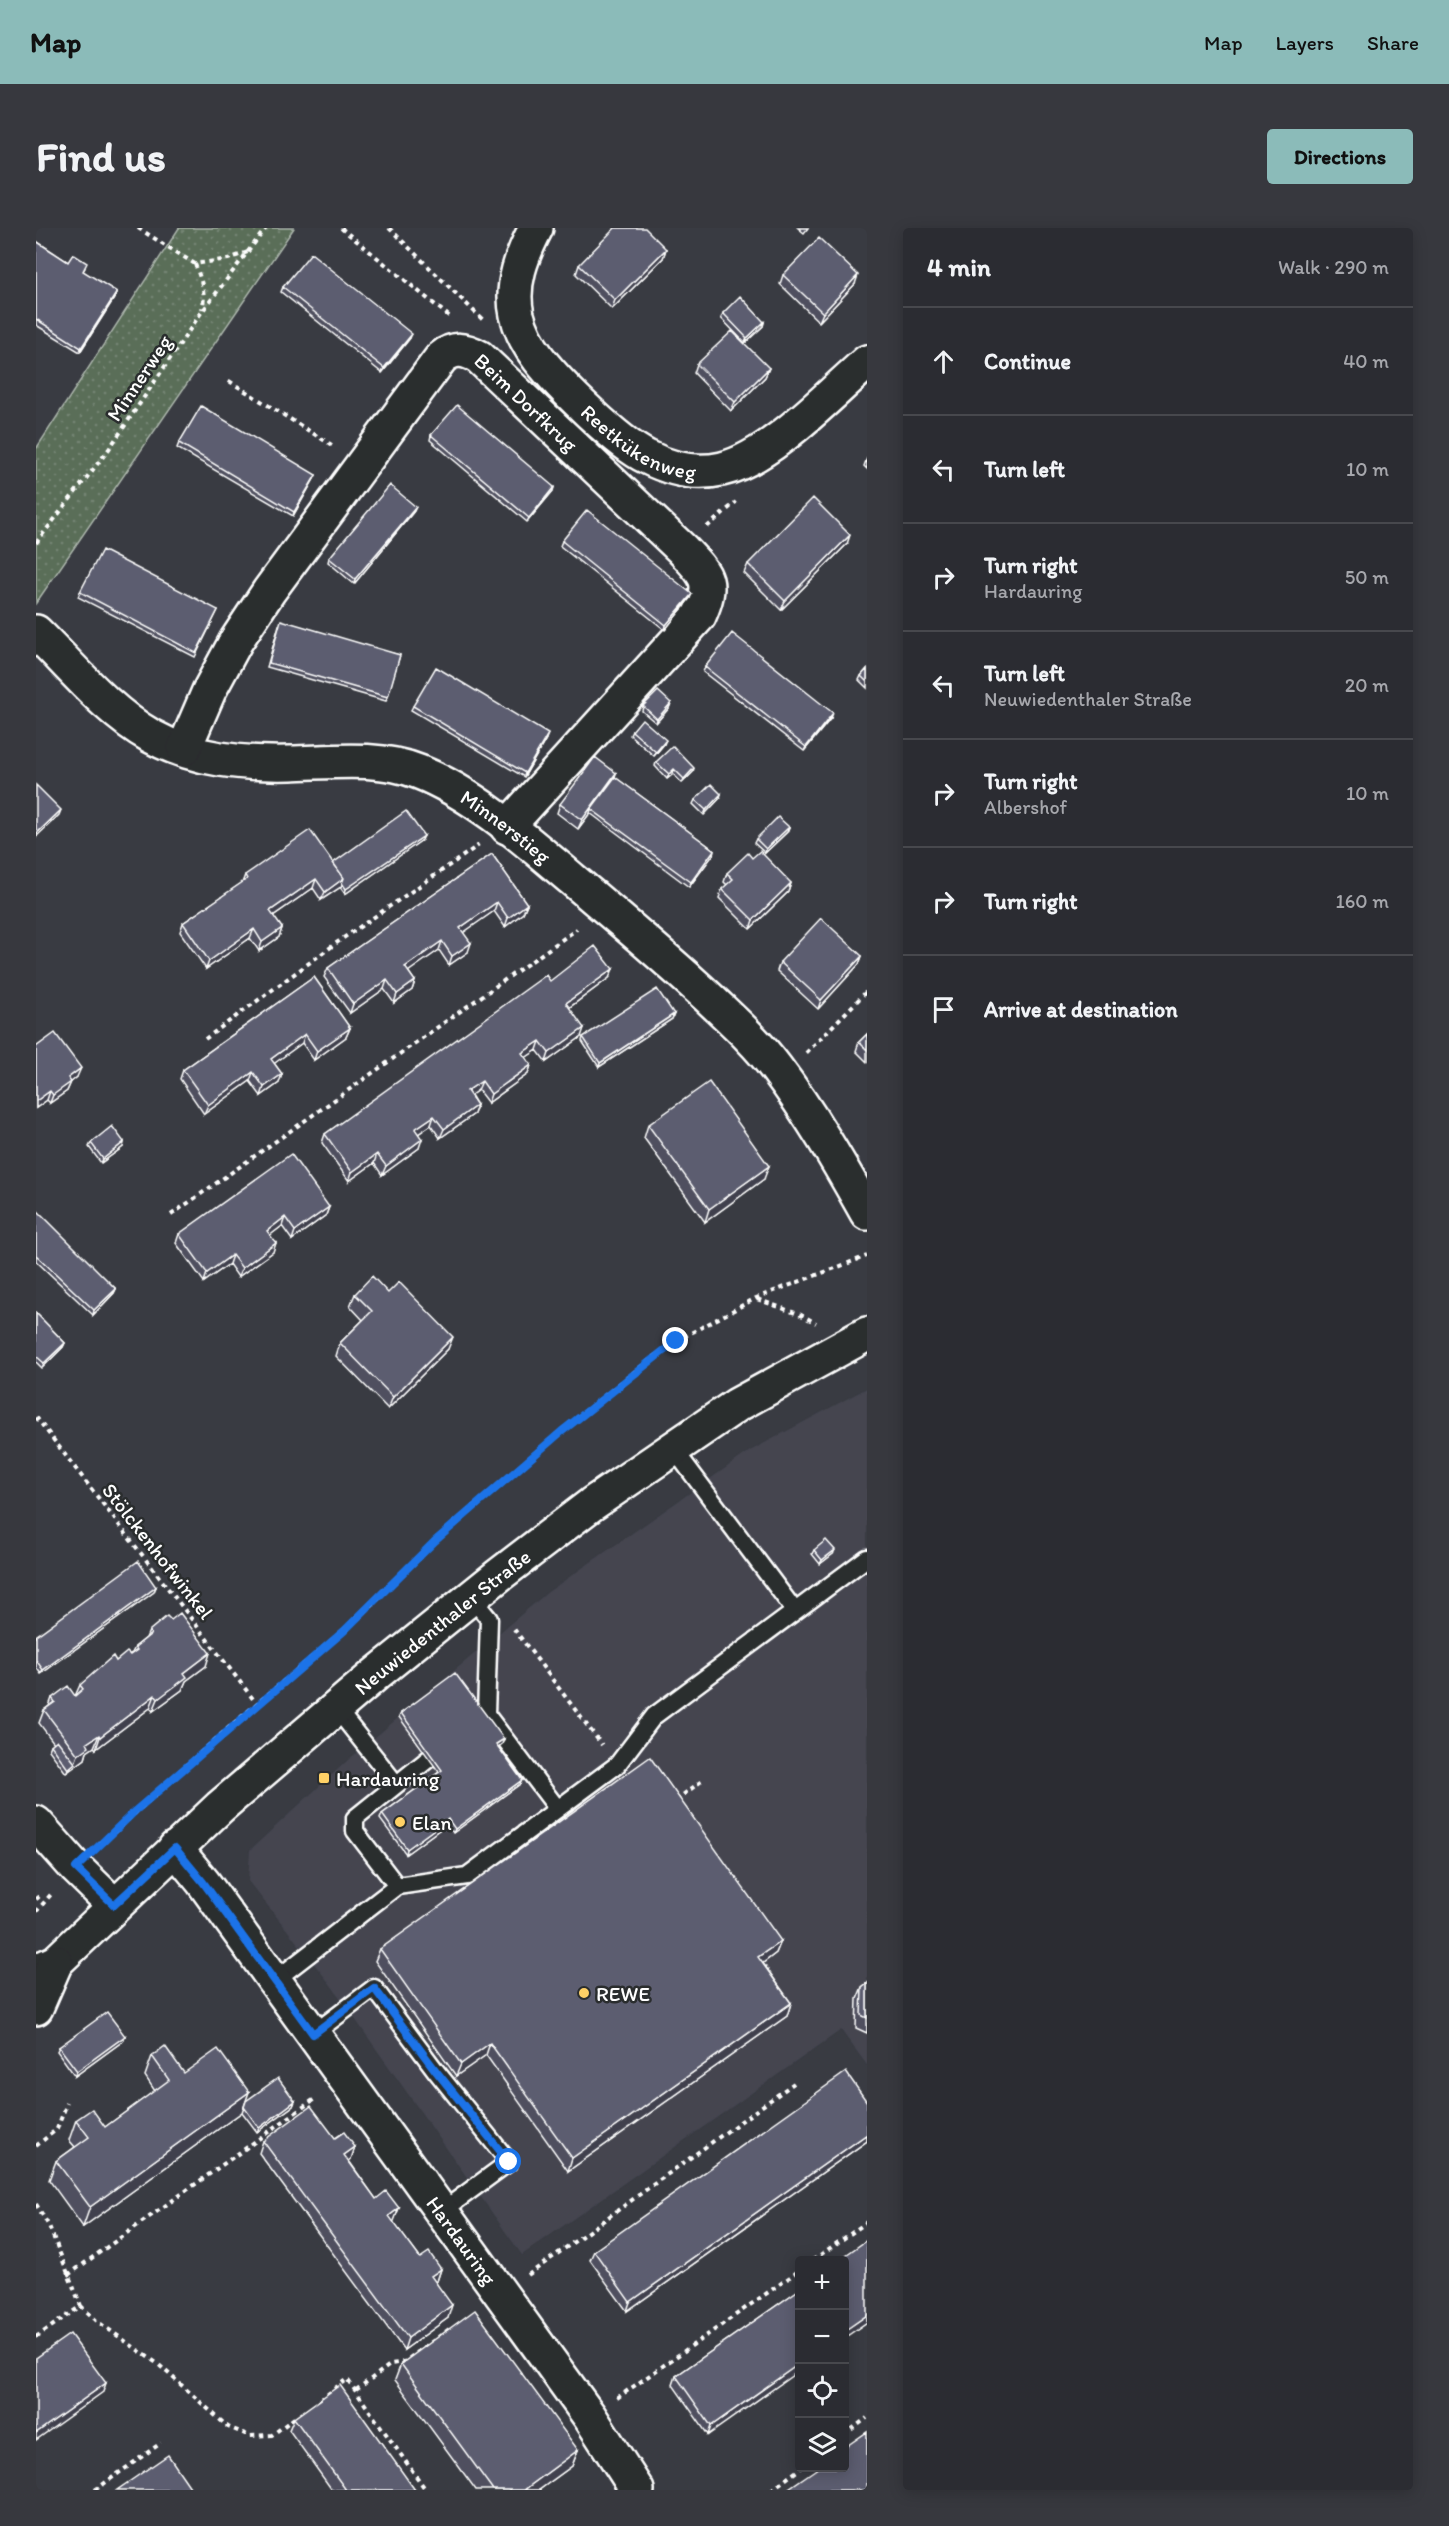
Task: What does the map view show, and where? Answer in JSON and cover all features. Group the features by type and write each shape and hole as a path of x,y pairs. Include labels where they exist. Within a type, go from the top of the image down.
{"street":[{"name":"Reetkükenweg","path":"536,228 521,259 517,278 515,296 521,328 540,360 613,432 645,456 679,470 720,470 740,464 790,429 867,362"},
{"name":"Beim Dorfkrug","path":"184,749 208,691 236,641 269,591 441,358 448,351 467,350 479,357 682,549 705,574 707,586 705,601 699,616 507,827"},
{"name":"Minnerstieg","path":"36,632 126,718 151,735 184,749 240,763 361,761 383,763 417,771 446,785 507,827 607,908 735,1023 782,1077 845,1173 867,1212"},
{"name":"Neuwiedenthaler Straße","path":"36,2008 46,1967 175,1848 336,1707 480,1608 592,1504 737,1405 867,1334"},
{"path":"36,1823 76,1868 114,1905"},
{"name":"Hardauring","path":"175,1848 203,1882 590,2417 637,2490"}],"lane":[{"path":"674,1448 795,1611"},
{"path":"274,1981 397,1886 467,1876 617,1765 654,1716 867,1558"},
{"path":"480,1608 486,1714 557,1808"},
{"path":"336,1707 396,1784"},
{"path":"397,1886 355,1832 355,1818 486,1714"},
{"path":"313,2034 374,1988 436,2071 509,2162 441,2212"}],"path":[{"path":"138,228 195,264 203,287 204,302 201,313"},
{"name":"Minnerweg","path":"36,543 109,449 201,313 266,228"},
{"path":"341,228 448,315 470,344 467,350"},
{"path":"389,228 500,336 521,328"},
{"path":"195,264 228,259 249,252"},
{"path":"229,381 363,464"},
{"path":"205,1039 342,939 507,827"},
{"path":"171,1215 607,908"},
{"path":"782,1077 867,991"},
{"path":"36,1911 76,1868 135,1811 344,1631 435,1541 561,1432 676,1341 756,1298 867,1256"},
{"path":"756,1298 812,1320 819,1326 835,1350"},
{"name":"Stölckenhofwinkel","path":"36,1417 257,1704"},
{"path":"480,1608 511,1625 617,1765"},
{"path":"670,1804 703,1780"},
{"path":"36,1896 42,1904"},
{"path":"68,2276 344,2078"},
{"path":"356,2390 391,2364 404,2362 794,2083"},
{"path":"36,2146 57,2129 67,2103"},
{"path":"36,2204 49,2226 81,2306 98,2322 158,2364 228,2427 250,2436 272,2435 300,2414"},
{"path":"819,2256 867,2222"},
{"path":"590,2417 795,2274"},
{"path":"36,2337 81,2306"},
{"path":"319,2400 347,2379 426,2490"},
{"path":"849,2431 867,2418"},
{"path":"95,2490 161,2444"},
{"path":"771,2490 796,2472"}],"shaded area":[{"path":"867,1388 867,2065 841,2030 522,2255 331,1985 248,1881 250,1850 348,1760 548,1592 750,1451"}],"green space":[{"path":"179,228 294,228 36,603 36,449"}],"building":[{"path":"615,228 645,228 666,249 615,300 579,265"},
{"path":"819,238 858,275 823,313 783,275"},
{"path":"36,241 68,262 73,254 87,263 83,271 117,292 81,348 36,319"},
{"path":"311,253 412,334 384,368 283,287"},
{"path":"740,296 764,322 747,338 723,313"},
{"path":"732,331 769,368 735,402 697,364"},
{"path":"457,405 554,487 529,518 431,435"},
{"path":"201,406 316,475 294,512 179,443"},
{"path":"390,485 416,507 355,579 329,558"},
{"path":"813,498 850,535 785,601 748,564"},
{"path":"587,510 692,594 666,625 562,541"},
{"path":"102,550 218,610 196,653 80,592"},
{"path":"281,620 400,655 388,697 269,663"},
{"path":"732,633 833,713 806,747 705,667"},
{"path":"436,667 548,734 525,773 413,706"},
{"path":"867,669 867,682 861,676"},
{"path":"658,691 671,703 657,719 643,706"},
{"path":"642,719 666,740 656,752 632,731"},
{"path":"673,746 694,768 684,779 674,769 669,774 656,762"},
{"path":"595,757 616,773 582,820 560,804"},
{"path":"615,777 714,850 691,882 591,809"},
{"path":"711,784 721,794 706,810 695,800"},
{"path":"36,785 61,810 37,833 36,833"},
{"path":"406,811 424,836 346,889 342,883 344,878 333,863"},
{"path":"778,817 789,827 766,849 756,839"},
{"path":"310,830 344,878 325,892 316,879 270,911 282,928 262,942 254,929 209,961 183,923 247,879 245,875"},
{"path":"760,851 791,883 753,920 722,889 733,879 727,873 748,853 752,858"},
{"path":"492,854 527,904 508,918 497,902 460,928 471,943 452,956 442,941 405,967 415,981 397,994 387,980 353,1004 328,968"},
{"path":"821,918 862,956 821,1000 780,962"},
{"path":"595,946 613,969 566,1003 584,1028 549,1053 540,1041 522,1053 531,1065 491,1094 482,1081 467,1091 477,1105 444,1129 434,1116 415,1129 422,1139 386,1166 377,1154 352,1172 325,1134 546,975 550,981"},
{"path":"314,977 350,1028 317,1051 305,1034 271,1059 282,1074 264,1087 253,1072 208,1105 183,1070"},
{"path":"657,989 674,1014 600,1063 583,1037"},
{"path":"55,1033 81,1068 68,1078 71,1082 53,1095 50,1091 36,1101 36,1047"},
{"path":"867,1034 867,1050 859,1042"},
{"path":"709,1082 769,1166 709,1209 648,1125"},
{"path":"112,1126 124,1142 103,1159 91,1143"},
{"path":"291,1154 329,1207 295,1231 285,1217 267,1231 276,1243 242,1268 232,1255 207,1273 179,1234"},
{"path":"38,1211 116,1289 94,1310 36,1255 36,1214"},
{"path":"372,1276 388,1293 399,1282 453,1337 393,1397 340,1343 372,1311 355,1294"},
{"path":"36,1313 65,1343 44,1363 36,1356"},
{"path":"826,1540 835,1550 822,1560 814,1550"},
{"path":"138,1561 156,1587 43,1670 36,1660 36,1636"},
{"path":"180,1613 210,1653 184,1673 187,1677 158,1699 155,1695 100,1737 99,1735 87,1743 89,1747 78,1755 44,1710 55,1702 52,1698 68,1686 75,1696 83,1689 80,1685 113,1656 116,1661 127,1652 130,1655 137,1650 135,1647 151,1634 149,1631 167,1616 171,1620"},
{"path":"455,1673 504,1739 496,1744 522,1780 455,1829 448,1819 407,1849 382,1814 442,1770 401,1713"},
{"path":"57,1740 75,1763 68,1769 51,1745"},
{"name":"REWE","path":"650,1757 781,1941 758,1957 791,2003 572,2158 490,2043 461,2064 380,1949"},
{"path":"867,1983 867,2018 861,2015 862,1987"},
{"path":"107,2012 125,2036 77,2071 59,2047"},
{"path":"165,2046 184,2073 218,2049 249,2092 90,2207 56,2161 89,2137 76,2120 92,2109 105,2127 169,2080 152,2056"},
{"path":"846,2072 867,2102 867,2134 630,2302 594,2251"},
{"path":"278,2078 295,2101 259,2128 244,2107 246,2101"},
{"path":"311,2106 335,2138 344,2132 355,2147 344,2155 376,2199 386,2191 399,2208 389,2216 420,2258 429,2252 441,2269 431,2276 452,2305 408,2338 263,2141"},
{"path":"867,2240 867,2315 849,2328 849,2256 845,2256"},
{"path":"795,2293 795,2367 711,2426 676,2376"},
{"path":"475,2310 578,2450 524,2490 493,2490 401,2364"},
{"path":"70,2334 106,2383 36,2433 36,2358"},
{"path":"340,2385 415,2490 346,2490 294,2418"},
{"path":"867,2432 867,2490 786,2490 812,2472 849,2472 849,2445"},
{"path":"168,2455 192,2490 117,2490"}],"place":[{"name":"Hardauring","path":"324,1778"},
{"name":"Elan","path":"400,1822"},
{"name":"REWE","path":"584,1993"}],"route":[{"path":"509,2162 436,2071 374,1988 313,2034 203,1882 175,1848 114,1905 76,1868 135,1811 344,1631 435,1541 561,1432 676,1341"}]}
